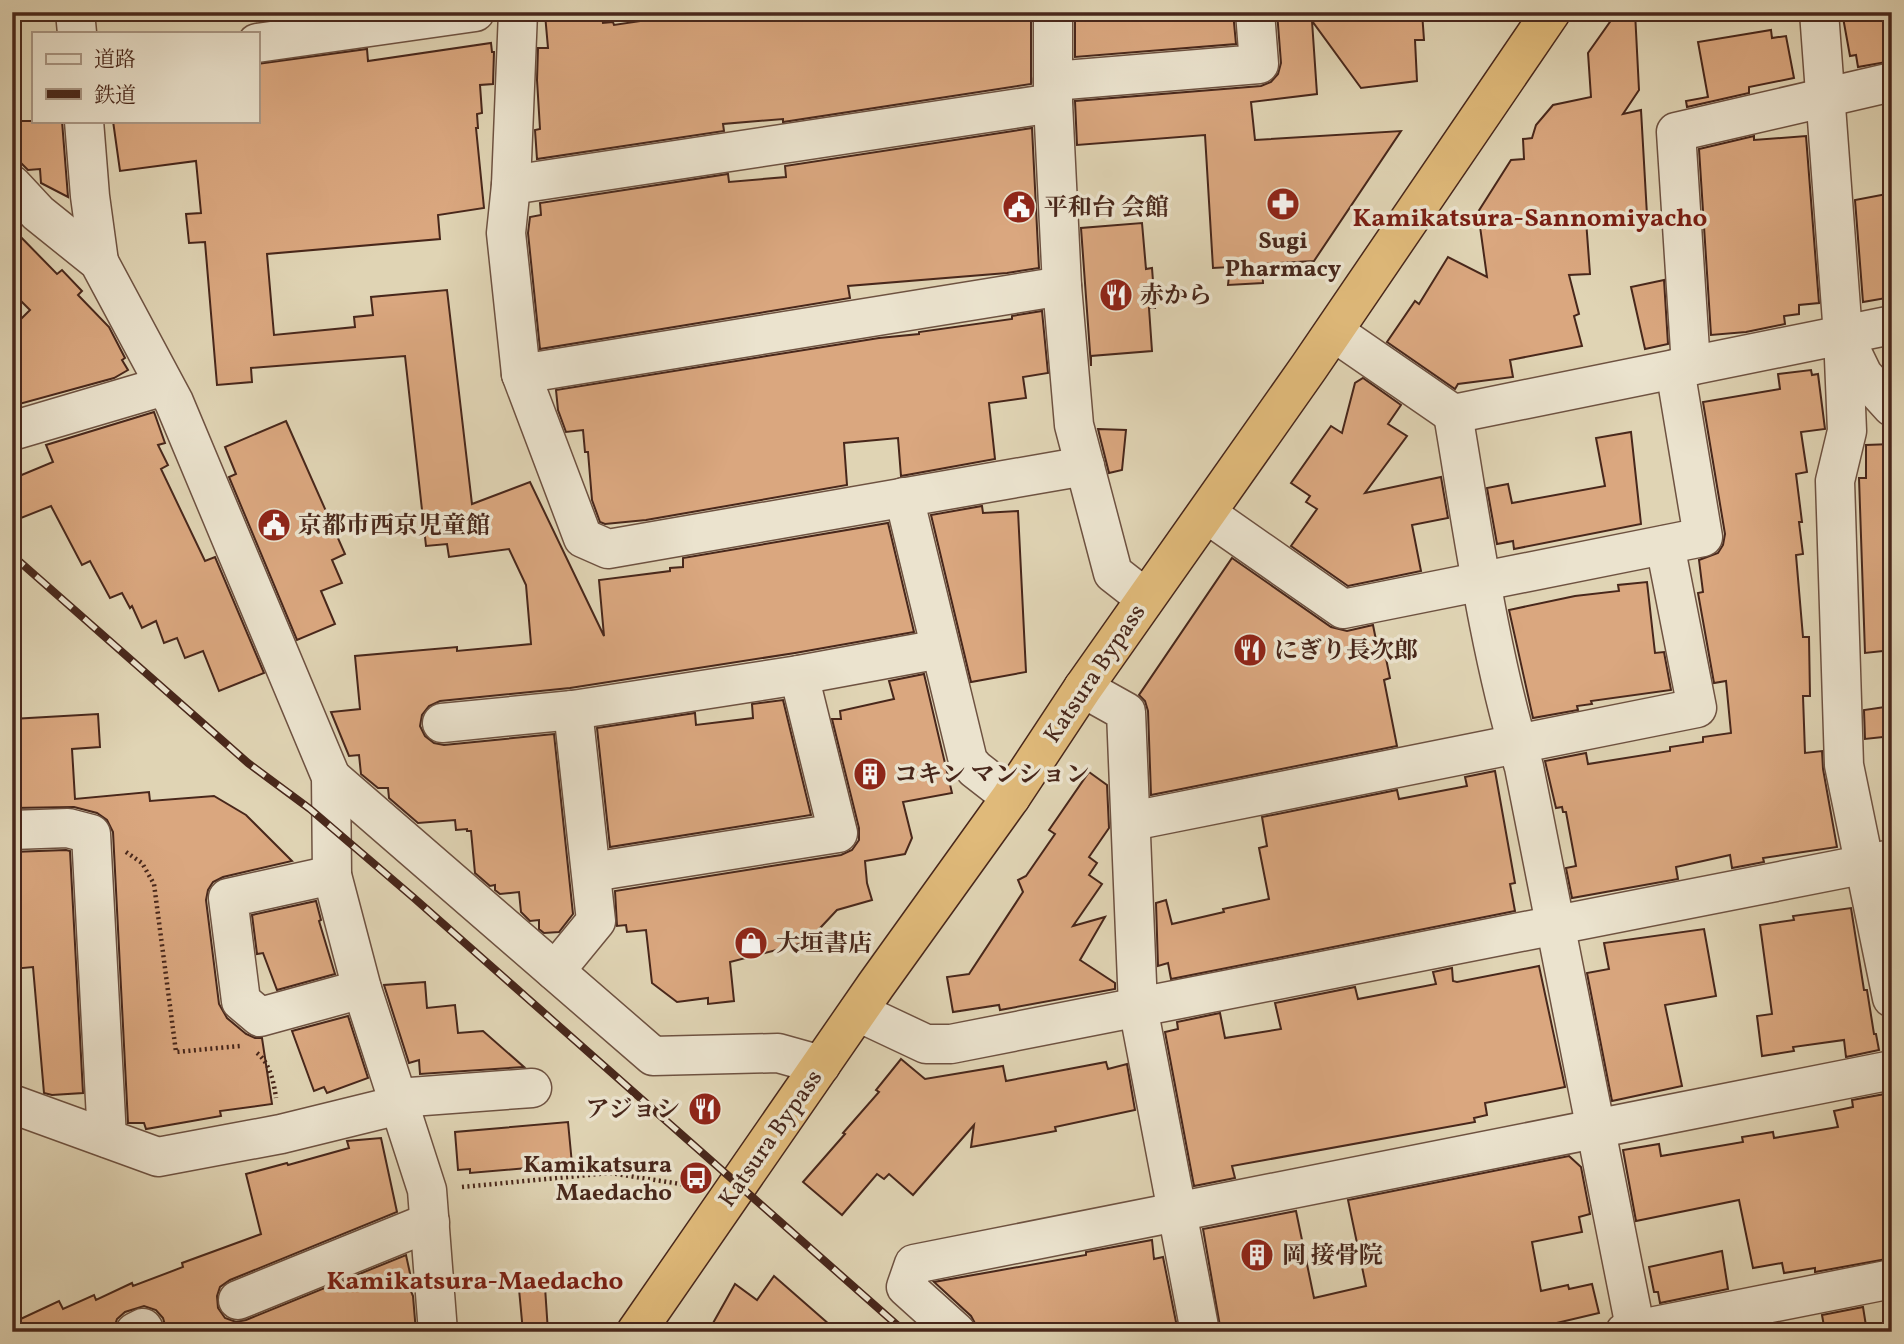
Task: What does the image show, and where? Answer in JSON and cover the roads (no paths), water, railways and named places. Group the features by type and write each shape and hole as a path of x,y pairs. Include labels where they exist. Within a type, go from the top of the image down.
{"highway":[{"name":"Katsura Bypass","path":"636,1332 1011,797 1145,598 1334,332 1551,12"}],"street":[{"path":"75,12 77,32"},
{"path":"259,43 342,22 475,12"},
{"path":"518,12 511,185 506,233 521,374 583,538 608,550 1085,466"},
{"path":"1053,12 1053,92 1062,286 1074,425 1113,573 1145,598"},
{"path":"511,185 1053,92 1259,64 1255,12"},
{"path":"1819,12 1843,335 1847,431 1835,481 1844,765 1878,862 1892,998"},
{"path":"1207,514 1343,609 1703,537 1683,368 1676,132 1892,82"},
{"path":"84,122 99,262 174,402 331,777 332,875 362,989 428,1206 438,1332"},
{"path":"12,185 37,213 99,262"},
{"path":"521,374 1062,286"},
{"path":"1334,332 1453,414 1892,326"},
{"path":"1843,335 1863,375 1892,407"},
{"path":"12,428 15,430 164,386"},
{"path":"1453,414 1481,582 1510,721 1524,767 1556,925 1596,1127 1632,1331 1892,1279"},
{"path":"904,496 968,761 1011,797"},
{"path":"1132,821 1697,708 1665,545"},
{"path":"442,723 573,710 799,675 940,649"},
{"path":"592,872 838,833 799,675"},
{"path":"1083,688 1126,712 1138,1007 1200,1332"},
{"path":"555,971 596,921 573,710"},
{"path":"331,777 653,1056 778,1053 821,1065"},
{"path":"12,830 68,828 91,834 107,1138"},
{"path":"858,1012 926,1044 951,1044 1878,862"},
{"path":"332,875 228,898 241,1001 260,1017 362,989"},
{"path":"956,1332 906,1287 914,1264 1892,1070"},
{"path":"12,1104 158,1157 281,1134 398,1101 532,1088"},
{"path":"238,1300 428,1206"},
{"path":"135,1332 143,1328 145,1332"}],"railway":[{"path":"12,555 248,763 310,809 414,898 905,1332"}],"place":[{"name":"Sugi Pharmacy","path":"1283,204"},
{"name":"平和台 会館","path":"1019,207"},
{"name":"赤から","path":"1116,295"},
{"name":"京都市西京児童館","path":"274,525"},
{"name":"にぎり長次郎","path":"1250,650"},
{"name":"コキン マンション","path":"870,774"},
{"name":"大垣書店","path":"751,943"},
{"name":"アジョシ","path":"705,1109"},
{"name":"Kamikatsura Maedacho","path":"696,1178"},
{"name":"岡 接骨院","path":"1257,1255"}],"district":[{"name":"Kamikatsura-Sannomiyacho","path":"1530,217"},
{"name":"Kamikatsura-Maedacho","path":"475,1280"}]}
